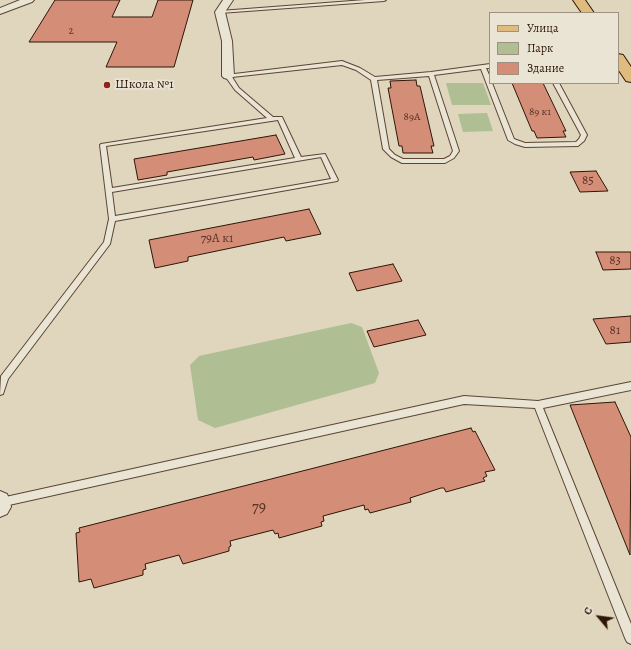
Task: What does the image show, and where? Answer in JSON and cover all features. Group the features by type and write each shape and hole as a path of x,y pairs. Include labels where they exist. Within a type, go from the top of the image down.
{"main road":[{"path":"579,0 587,12"},
{"path":"619,60 631,78"}],"street":[{"path":"0,11 29,0"},
{"path":"228,0 220,12 227,41 228,76"}],"lane":[{"path":"220,12 384,0"},
{"path":"272,120 237,89 228,76 342,63 358,69 374,79 431,74 487,66"},
{"path":"374,79 386,149 393,156 402,161 446,161 452,157 456,151 431,74"},
{"path":"493,84 511,140 525,145 578,144 584,135 557,84"},
{"path":"0,391 4,378 107,242 112,219 103,146 280,118 299,159"},
{"path":"109,191 323,155 335,180 112,219"},
{"path":"0,503 464,400 538,404 631,386"},
{"path":"538,404 631,638"}],"green space":[{"path":"446,83 483,83 491,105 452,105"},
{"path":"487,113 493,131 463,132 458,114"},
{"path":"351,323 362,327 379,373 375,383 215,428 198,420 190,365 199,356"}],"building":[{"path":"55,0 120,0 112,17 152,17 158,0 193,0 174,67 106,67 117,42 29,42"},
{"path":"416,80 417,86 420,86 434,146 431,146 433,153 403,153 402,146 399,146 388,88 391,88 390,81"},
{"path":"512,84 543,84 566,131 563,131 566,137 537,138 534,131 532,131"},
{"path":"276,135 285,154 254,160 253,157 167,172 167,175 138,180 134,159"},
{"path":"596,171 608,191 580,192 570,172"},
{"path":"309,209 321,234 286,241 284,237 188,257 188,261 155,268 149,240"},
{"path":"596,252 631,252 631,269 603,270"},
{"path":"393,264 402,281 357,291 349,273"},
{"path":"631,316 631,342 606,344 593,319"},
{"path":"418,320 426,335 374,347 367,331"},
{"path":"615,402 631,437 630,555 570,405"},
{"path":"471,428 473,432 475,431 495,470 485,472 487,476 483,478 485,481 446,492 444,488 441,488 410,498 411,502 370,513 368,509 365,510 364,505 323,516 324,521 321,522 322,526 279,538 278,533 275,534 273,530 230,541 231,546 229,547 229,551 183,564 179,555 145,564 146,569 143,570 143,575 94,588 91,579 79,582 76,533 80,532 79,528"}],"place":[{"name":"Школа №1","path":"107,85"}]}
